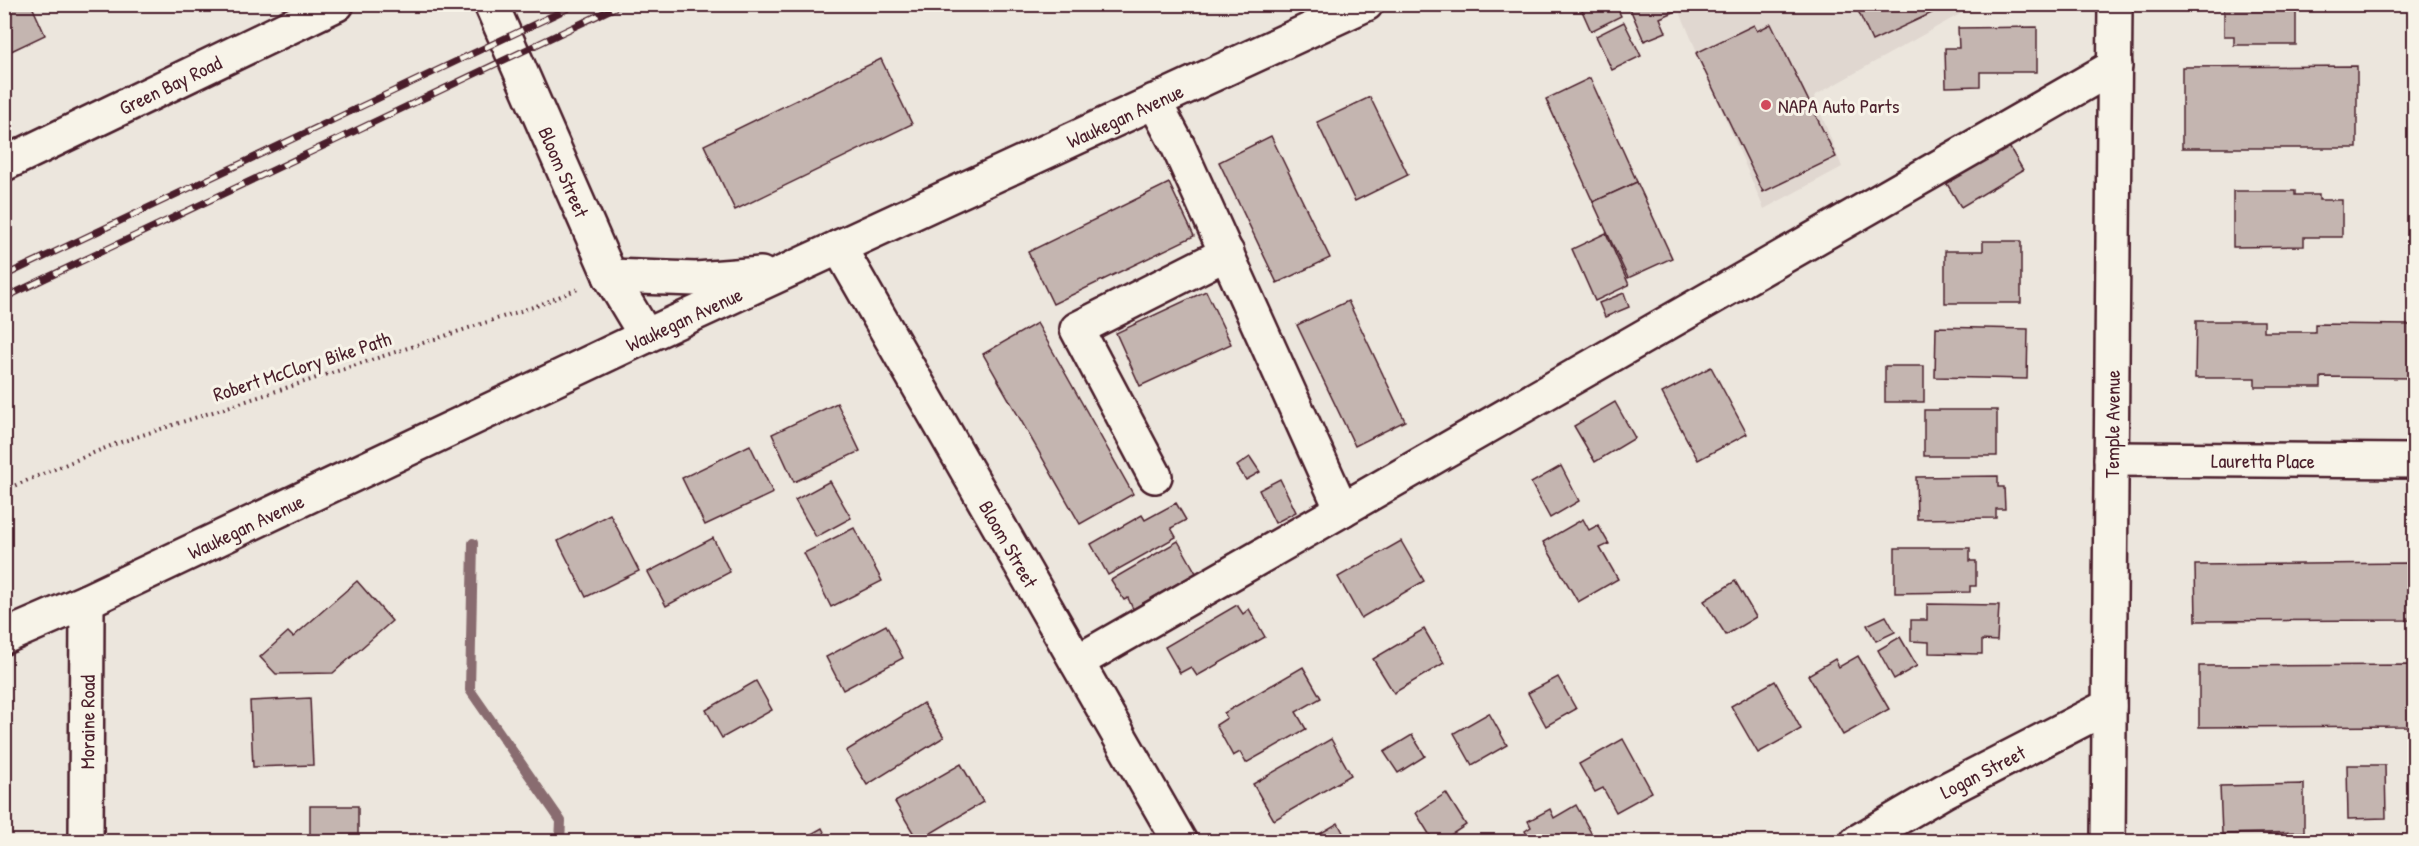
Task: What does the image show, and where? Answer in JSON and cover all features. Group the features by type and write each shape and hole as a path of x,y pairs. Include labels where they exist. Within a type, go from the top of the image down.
{"street":[{"name":"Green Bay Road","path":"4,164 337,4"},
{"name":"Bloom Street","path":"491,4 610,276 646,336"},
{"name":"Waukegan Avenue","path":"4,637 87,601 646,336 1366,4"},
{"name":"Temple Avenue","path":"2108,842 2115,4"},
{"path":"1077,662 2115,66"},
{"path":"1154,100 1178,146 1342,510"},
{"name":"Bloom Street","path":"839,247 1180,842"},
{"path":"1155,476 1077,329 1227,253"},
{"path":"610,276 696,279 752,275 798,266"},
{"name":"Lauretta Place","path":"2111,459 2415,461"},
{"name":"Moraine Road","path":"86,842 87,601"},
{"name":"Logan Street","path":"1857,842 1944,791 2109,706"}],"path":[{"name":"Robert McClory Bike Path","path":"4,490 115,444 539,305 610,276"}],"shaded area":[{"path":"1677,5 1976,5 1814,96 1842,167 1764,209"}],"building":[{"path":"4,4 31,4 45,35 7,53 4,48"},
{"path":"1579,4 1615,4 1621,16 1591,31"},
{"path":"1628,4 1674,4 1676,11 1660,18 1666,32 1644,41"},
{"path":"1855,4 1928,4 1932,13 1872,41"},
{"path":"2224,4 2296,4 2296,45 2234,45 2234,36 2224,36"},
{"path":"1624,22 1641,56 1612,70 1596,36"},
{"name":"NAPA Auto Parts","path":"1771,24 1836,157 1763,192 1696,53 1754,25 1757,31"},
{"path":"2037,27 2037,72 1980,72 1980,86 1946,87 1945,48 1959,48 1958,28"},
{"path":"881,59 912,124 735,210 704,145"},
{"path":"2357,66 2357,148 2182,148 2182,67"},
{"path":"1590,78 1637,182 1593,202 1546,99"},
{"path":"1370,97 1408,175 1355,201 1317,122"},
{"path":"1271,136 1330,258 1277,283 1219,162"},
{"path":"2004,138 2023,170 1961,207 1941,174"},
{"path":"1637,182 1672,258 1628,278 1593,202"},
{"path":"1169,183 1194,236 1053,304 1028,252"},
{"path":"2233,191 2295,191 2295,195 2319,195 2319,200 2342,200 2342,237 2304,237 2304,246 2233,247"},
{"path":"1606,233 1629,285 1595,301 1572,249"},
{"path":"1983,241 2021,241 2021,303 1945,303 1945,251 1983,251"},
{"path":"1206,291 1231,344 1140,386 1116,333"},
{"path":"1624,293 1629,307 1605,317 1599,303"},
{"path":"1348,301 1405,421 1355,446 1297,325"},
{"path":"2196,321 2264,321 2264,332 2315,332 2315,324 2414,325 2414,378 2321,377 2321,387 2255,387 2255,378 2195,378"},
{"path":"1037,323 1133,494 1080,524 983,354"},
{"path":"1936,327 2028,329 2027,379 1935,377"},
{"path":"1885,366 1924,366 1924,402 1885,402"},
{"path":"1711,367 1747,434 1698,460 1662,393"},
{"path":"1615,402 1635,438 1595,462 1574,426"},
{"path":"837,403 860,451 794,482 772,434"},
{"path":"1924,410 1997,410 1997,456 1924,456"},
{"path":"750,445 773,493 705,525 682,478"},
{"path":"1250,457 1260,472 1246,480 1237,466"},
{"path":"1561,466 1579,501 1550,518 1531,483"},
{"path":"1998,476 1998,487 2004,487 2005,509 1996,509 1996,518 1917,519 1916,477"},
{"path":"1280,479 1296,512 1275,523 1259,490"},
{"path":"830,481 851,518 816,537 795,500"},
{"path":"1176,503 1186,520 1171,528 1176,537 1108,575 1091,544 1142,515 1145,520"},
{"path":"610,514 639,571 586,597 558,541"},
{"path":"1583,519 1589,530 1598,525 1609,544 1600,548 1618,579 1578,602 1543,542"},
{"path":"854,528 882,581 831,607 804,553"},
{"path":"713,538 730,572 666,606 648,572"},
{"path":"1178,541 1196,573 1133,609 1128,598 1124,600 1111,580"},
{"path":"1401,541 1424,581 1361,618 1338,577"},
{"path":"1895,548 1970,548 1970,561 1976,561 1976,586 1970,586 1970,592 1895,593"},
{"path":"2411,563 2411,620 2196,621 2195,565"},
{"path":"357,581 392,621 333,673 276,674 260,657 288,632 293,637"},
{"path":"1735,581 1756,617 1726,635 1704,601"},
{"path":"1927,604 1999,605 1997,641 1982,640 1982,654 1929,653 1929,642 1911,641 1911,620 1927,620"},
{"path":"1237,605 1243,614 1249,609 1265,637 1197,676 1191,667 1180,673 1165,647"},
{"path":"1886,616 1895,632 1876,641 1867,625"},
{"path":"886,625 903,658 843,690 826,657"},
{"path":"1424,629 1444,663 1394,693 1373,659"},
{"path":"1900,637 1917,666 1894,679 1878,650"},
{"path":"1858,656 1889,709 1843,735 1808,675 1835,659 1839,667"},
{"path":"2414,665 2414,726 2199,727 2199,666"},
{"path":"1303,667 1321,698 1296,712 1306,729 1246,763 1240,752 1233,756 1216,725 1227,718 1224,713"},
{"path":"1558,677 1576,709 1546,726 1528,693"},
{"path":"756,681 772,710 722,738 706,710"},
{"path":"1775,681 1801,729 1758,753 1731,706"},
{"path":"310,698 313,765 253,767 250,701"},
{"path":"923,703 944,737 867,785 846,751"},
{"path":"1489,713 1507,745 1472,765 1454,733"},
{"path":"1412,735 1425,756 1398,773 1384,752"},
{"path":"1331,739 1351,775 1274,820 1253,784"},
{"path":"1623,739 1652,792 1616,812 1603,788 1595,792 1579,764"},
{"path":"961,764 983,802 918,841 895,802"},
{"path":"2347,765 2385,765 2386,818 2348,819"},
{"path":"2304,784 2304,832 2222,834 2220,786"},
{"path":"1446,793 1466,825 1440,842 1434,842 1416,813"},
{"path":"1576,805 1596,842 1531,842 1525,831 1531,827 1528,821 1550,809 1554,818"},
{"path":"310,806 358,806 358,842 310,842"},
{"path":"1338,823 1348,842 1306,842"},
{"path":"822,828 829,842 797,842"}],"waterway":[{"path":"473,543 470,690 561,821 560,842"}],"railway":[{"path":"4,276 577,4"},
{"path":"4,298 622,4"}],"place":[{"name":"NAPA Auto Parts","path":"1766,105"}]}
